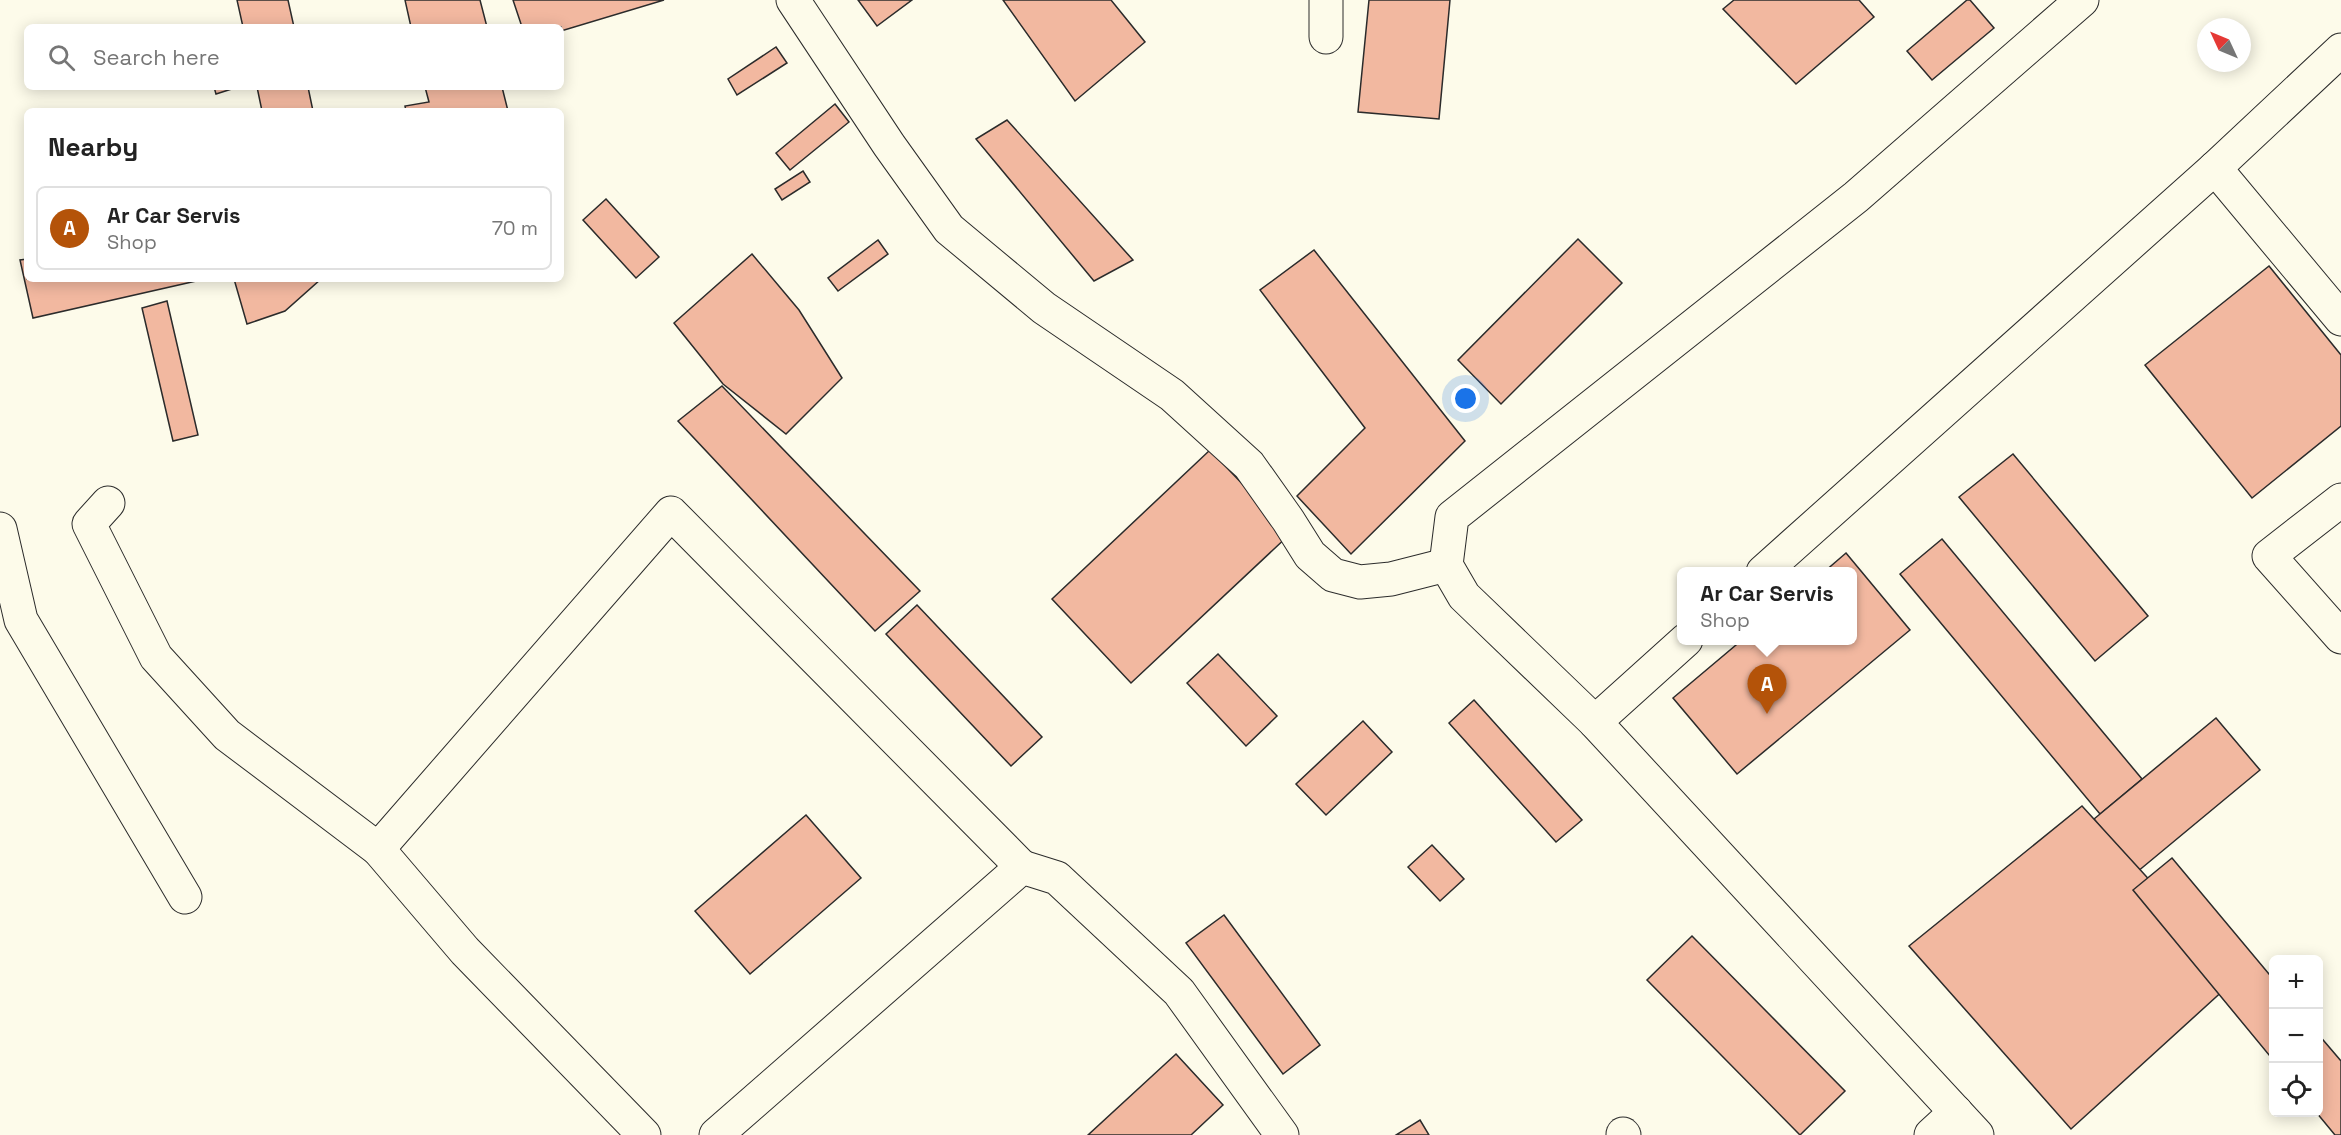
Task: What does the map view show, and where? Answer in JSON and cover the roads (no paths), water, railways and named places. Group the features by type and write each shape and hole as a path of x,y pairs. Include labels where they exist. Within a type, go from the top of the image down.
{"street":[{"path":"793,0 889,145 949,229 1044,308 1172,395 1249,465 1310,555 1333,575 1360,582 1391,579 1446,565"},
{"path":"1326,0 1326,37"},
{"path":"1931,1135 1967,1124 1595,722 1464,596 1446,565 1452,517 1856,197 2082,0"},
{"path":"1769,567 2216,168 2341,50"},
{"path":"2216,168 2341,319"},
{"path":"2341,500 2269,556 2341,637"},
{"path":"108,502 89,524 156,657 227,735 378,849 465,951 644,1135"},
{"path":"378,849 670,513 1022,867 1057,878 1179,992 1282,1135"},
{"path":"0,529 21,620 185,897"},
{"path":"1595,722 1680,645"},
{"path":"716,1135 1022,867"}],"place":[{"name":"Ar Car Servis","path":"1767,714"}]}
